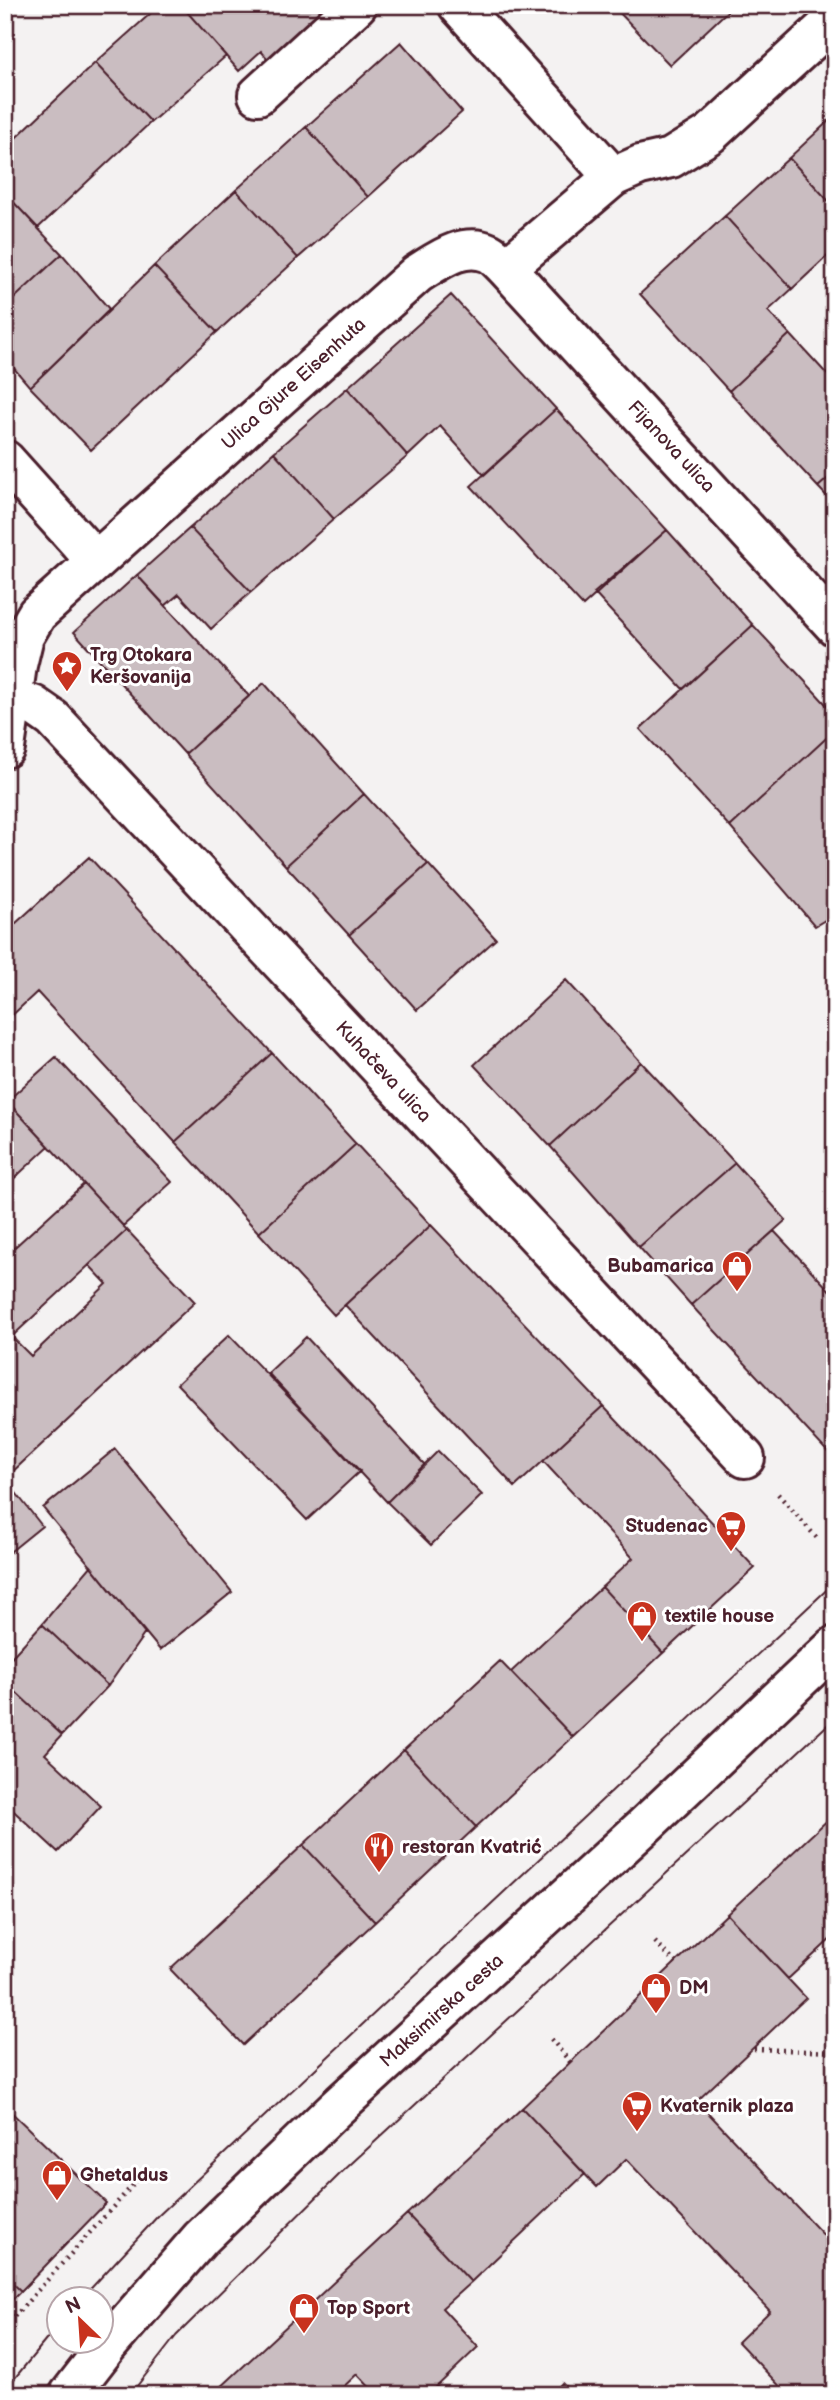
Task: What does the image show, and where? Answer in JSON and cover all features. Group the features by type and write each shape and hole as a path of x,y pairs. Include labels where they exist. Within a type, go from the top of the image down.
{"street":[{"path":"258,95 357,5"},
{"path":"458,5 613,177"},
{"path":"506,268 613,177 640,165 671,158 710,134 835,19"},
{"name":"Ulica Gjure Eisenhuta","path":"95,560 417,274 446,256 467,249 490,253 506,268"},
{"name":"Fijanova ulica","path":"506,268 828,603"},
{"path":"5,460 95,560 37,614 24,636 5,748"},
{"name":"Kuhačeva ulica","path":"12,698 33,705 53,719 745,1458"},
{"name":"Maksimirska cesta","path":"69,2395 107,2346 201,2238 335,2109 642,1828 835,1646"}],"path":[{"path":"745,1458 817,1538"},
{"path":"655,1942 676,1963"},
{"path":"551,2039 570,2062"},
{"path":"754,2049 835,2052"},
{"path":"5,2327 149,2167"}],"building":[{"path":"160,5 181,5 226,56 151,122 95,63"},
{"path":"181,5 340,5 273,65 261,51 239,71"},
{"path":"612,5 734,5 670,65"},
{"path":"401,42 462,112 368,197 306,127"},
{"path":"95,63 151,122 38,228 5,193 5,148"},
{"path":"835,115 835,208 789,158"},
{"path":"306,127 368,197 298,258 236,190"},
{"path":"789,158 835,208 835,249 792,289 725,216"},
{"path":"236,190 298,258 217,332 154,266"},
{"path":"5,193 62,254 5,307"},
{"path":"725,216 792,289 768,311 790,334 729,391 640,294"},
{"path":"62,254 110,310 30,387 5,358 5,307"},
{"path":"154,266 217,332 91,450 30,387"},
{"path":"451,295 556,409 484,475 440,426 408,456 347,388"},
{"path":"790,334 835,383 835,472 818,487 729,391"},
{"path":"347,388 408,456 334,519 274,452"},
{"path":"556,409 667,530 583,606 471,486"},
{"path":"274,452 334,519 251,592 190,528"},
{"path":"835,472 835,505 818,487"},
{"path":"190,528 251,592 211,629 179,594 165,606 137,575"},
{"path":"667,530 753,625 683,689 594,593"},
{"path":"137,575 249,696 185,754 74,632"},
{"path":"753,625 835,714 835,730 730,827 640,729"},
{"path":"264,683 364,794 286,866 185,754"},
{"path":"835,730 835,914 815,926 730,827"},
{"path":"364,794 428,864 349,935 286,866"},
{"path":"89,857 272,1053 175,1142 37,992 5,1022 5,933"},
{"path":"428,864 496,939 417,1010 349,935"},
{"path":"566,980 641,1062 550,1146 474,1065"},
{"path":"272,1053 356,1144 259,1233 175,1142"},
{"path":"56,1057 172,1182 123,1226 7,1101"},
{"path":"641,1062 735,1163 639,1247 550,1146"},
{"path":"7,1101 49,1146 5,1187 5,1102"},
{"path":"356,1144 431,1225 334,1315 259,1233"},
{"path":"735,1163 786,1220 691,1305 639,1247"},
{"path":"84,1184 127,1230 5,1343 5,1256"},
{"path":"431,1225 603,1406 515,1487 345,1305"},
{"path":"127,1230 195,1302 10,1474 5,1469 5,1343 12,1337 31,1356 107,1284 89,1265"},
{"path":"774,1231 835,1296 835,1460 691,1305"},
{"path":"229,1335 360,1471 307,1520 177,1384"},
{"path":"306,1337 425,1465 387,1502 268,1373"},
{"path":"603,1406 755,1568 663,1653 602,1587 633,1558 543,1461"},
{"path":"115,1449 232,1592 160,1650 43,1508"},
{"path":"438,1451 482,1495 431,1545 387,1502"},
{"path":"13,1489 42,1526 5,1556 5,1495"},
{"path":"91,1566 145,1633 108,1686 42,1624"},
{"path":"602,1587 663,1653 573,1737 511,1672"},
{"path":"42,1624 108,1686 62,1735 5,1682 5,1664"},
{"path":"500,1661 573,1737 476,1827 404,1750"},
{"path":"5,1682 62,1735 45,1754 101,1806 58,1852 5,1803"},
{"path":"404,1750 476,1827 375,1922 303,1845"},
{"path":"834,1814 835,1935 788,1979 727,1914"},
{"path":"303,1845 375,1922 243,2045 170,1969"},
{"name":"Kvaternik plaza","path":"727,1914 806,1998 697,2101 831,2243 835,2239 835,2395 788,2395 738,2342 770,2311 626,2159 597,2187 522,2108"},
{"path":"522,2108 585,2174 471,2282 407,2214"},
{"path":"9,2110 106,2203 21,2291 5,2276 5,2114"},
{"path":"407,2214 471,2282 442,2308 478,2347 428,2395 377,2395 357,2374 335,2395 223,2395 218,2390"},
{"path":"5,2276 21,2291 5,2307"},
{"path":"562,2383 574,2395 551,2395"}],"tram line":[{"path":"95,2284 158,2216 835,1582"},
{"path":"130,2395 176,2336 340,2174 835,1718"},
{"path":"5,2390 46,2340"}],"place":[{"name":"Trg Otokara Keršovanija","path":"67,693"},
{"name":"Bubamarica","path":"737,1293"},
{"name":"Studenac","path":"731,1553"},
{"name":"textile house","path":"642,1643"},
{"name":"restoran Kvatrić","path":"379,1874"},
{"name":"DM","path":"656,2015"},
{"name":"Kvaternik plaza","path":"637,2133"},
{"name":"Ghetaldus","path":"57,2202"},
{"name":"Top Sport","path":"304,2335"}]}
